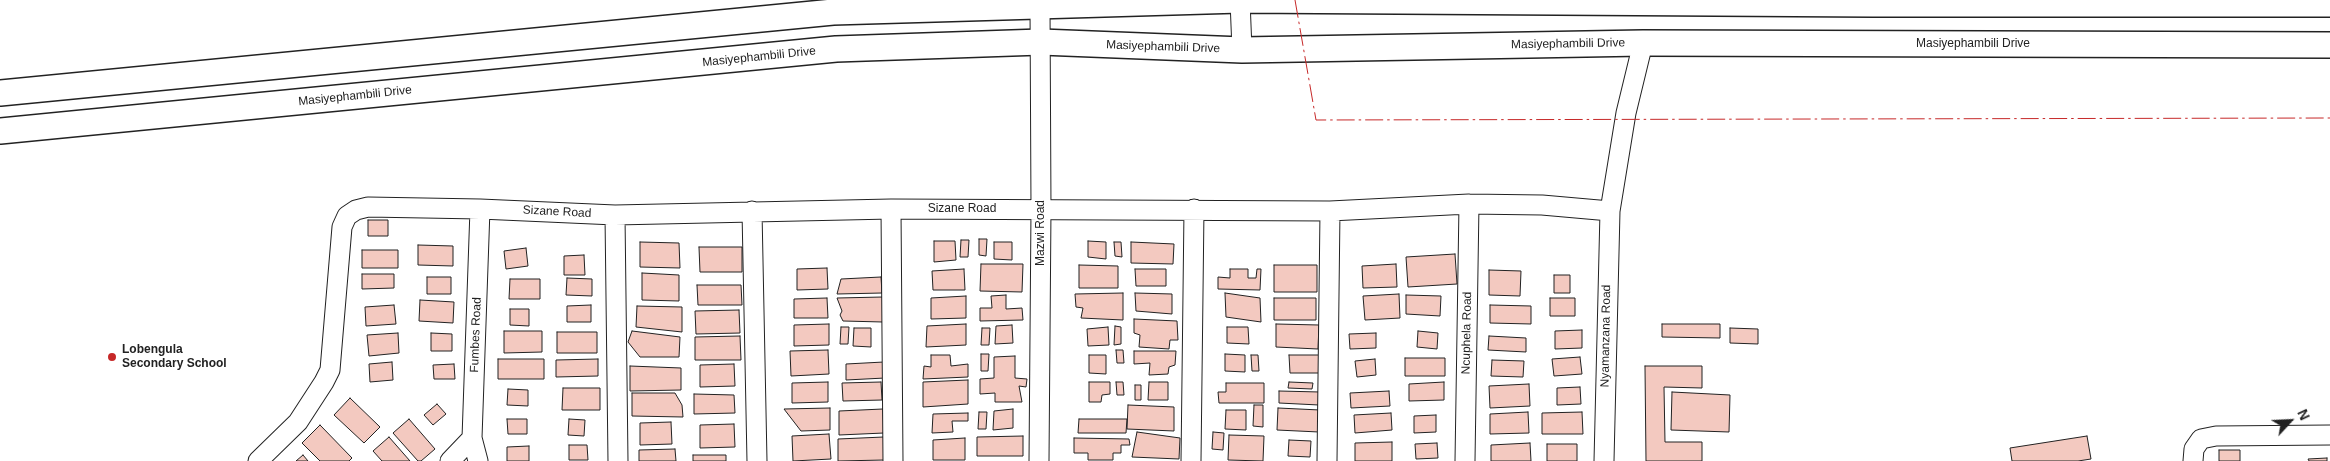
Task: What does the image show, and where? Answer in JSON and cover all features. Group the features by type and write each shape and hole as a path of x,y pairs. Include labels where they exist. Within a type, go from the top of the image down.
{"main road":[{"path":"0,94 833,12 1240,0 1863,4 2330,4"},
{"name":"Masiyephambili Drive","path":"0,130 836,49 1040,42 1242,50 1643,43 2330,45"}],"street":[{"path":"1240,0 1242,50"},
{"name":"Mazwi Road","path":"1039,461 1040,6"},
{"name":"Nyamanzana Road","path":"1604,461 1610,211 1626,113 1643,43"},
{"name":"Sizane Road","path":"258,461 298,422 330,370 342,227 347,216 356,210 368,207 480,209 615,215 891,208 1330,211 1469,204 1542,205 1610,211"},
{"name":"Ncuphela Road","path":"1465,461 1469,204"},
{"path":"891,208 893,461"},
{"name":"Fumbes Road","path":"478,461 472,438 480,209"},
{"path":"1191,461 1194,209"},
{"path":"752,211 757,461"},
{"path":"1327,461 1330,211"},
{"path":"615,215 618,461"},
{"path":"2193,461 2194,449 2201,439 2216,436 2330,435"},
{"path":"450,461 472,438"}],"building":[{"path":"368,220 388,220 388,236 368,236"},
{"path":"979,239 987,239 986,256 979,255"},
{"path":"961,240 969,240 968,257 960,257"},
{"path":"934,241 955,241 956,260 934,262"},
{"path":"1088,241 1106,242 1106,259 1088,257"},
{"path":"640,242 679,243 680,268 640,267"},
{"path":"994,242 1012,242 1012,260 994,259"},
{"path":"1114,242 1121,242 1122,257 1115,256"},
{"path":"1131,242 1174,244 1173,264 1131,263"},
{"path":"418,245 453,246 453,266 418,265"},
{"path":"699,247 742,247 742,272 700,272"},
{"path":"526,248 528,266 506,269 504,251"},
{"path":"362,250 398,250 398,268 362,268"},
{"path":"1455,254 1457,284 1408,287 1406,257"},
{"path":"584,255 585,275 564,275 564,256"},
{"path":"981,264 1023,264 1022,292 980,291"},
{"path":"1396,264 1397,287 1363,288 1362,266"},
{"path":"1079,265 1118,266 1118,288 1079,288"},
{"path":"1274,265 1317,265 1317,292 1274,292"},
{"path":"827,268 828,289 797,290 797,269"},
{"path":"964,269 965,290 933,290 932,271"},
{"path":"1135,269 1166,269 1166,286 1136,286"},
{"path":"1230,269 1248,269 1248,278 1256,278 1257,269 1261,269 1260,290 1218,289 1218,277 1230,278"},
{"path":"1489,270 1521,271 1520,296 1489,295"},
{"path":"642,273 679,275 679,301 642,300"},
{"path":"362,274 394,274 394,288 362,289"},
{"path":"1554,275 1570,275 1570,293 1554,293"},
{"path":"427,277 451,277 451,294 427,294"},
{"path":"881,277 882,293 837,294 841,279"},
{"path":"567,278 592,279 592,296 566,295"},
{"path":"510,279 540,279 540,299 509,299"},
{"path":"697,285 741,285 742,305 698,305"},
{"path":"1123,293 1123,320 1081,318 1083,308 1076,307 1075,294"},
{"path":"1135,293 1172,294 1172,314 1136,311"},
{"path":"1225,293 1260,298 1261,322 1226,317"},
{"path":"1399,294 1400,318 1365,320 1363,296"},
{"path":"1006,295 1006,309 1022,308 1023,320 980,321 980,308 992,308 991,296"},
{"path":"1406,295 1441,296 1440,316 1406,314"},
{"path":"966,296 966,318 931,319 931,298"},
{"path":"883,297 883,322 843,321 840,315 842,311 837,298"},
{"path":"827,298 828,318 794,318 794,299"},
{"path":"1274,298 1316,298 1316,320 1274,320"},
{"path":"1550,298 1575,298 1575,316 1550,316"},
{"path":"420,300 454,302 453,323 419,321"},
{"path":"394,305 396,324 366,326 365,307"},
{"path":"591,305 591,322 567,322 567,306"},
{"path":"1490,305 1531,306 1531,324 1490,323"},
{"path":"637,306 682,307 682,332 636,327"},
{"path":"510,309 529,309 529,326 510,325"},
{"path":"739,310 740,333 696,334 695,311"},
{"path":"1134,319 1177,321 1178,340 1170,340 1169,349 1139,347 1140,335 1134,333"},
{"path":"829,324 829,345 794,346 794,325"},
{"path":"966,324 966,345 926,347 927,326"},
{"path":"1276,324 1319,325 1318,349 1276,347"},
{"path":"1662,324 1720,324 1720,338 1662,337"},
{"path":"1012,325 1013,343 995,344 996,326"},
{"path":"1115,326 1121,327 1121,344 1114,345"},
{"path":"841,327 849,327 848,344 840,344"},
{"path":"1108,327 1109,345 1088,346 1087,329"},
{"path":"1227,327 1248,327 1249,344 1227,343"},
{"path":"854,328 871,328 871,347 853,346"},
{"path":"982,328 990,328 989,345 981,345"},
{"path":"1730,328 1758,329 1758,344 1730,343"},
{"path":"1582,330 1582,348 1555,349 1555,331"},
{"path":"504,331 542,331 542,352 504,353"},
{"path":"632,331 680,337 679,357 640,357 628,342"},
{"path":"1418,331 1438,333 1437,349 1417,347"},
{"path":"557,332 597,332 597,353 557,353"},
{"path":"398,333 399,353 369,356 367,335"},
{"path":"431,333 452,334 452,351 431,351"},
{"path":"1376,333 1376,348 1350,349 1349,334"},
{"path":"740,336 741,360 695,360 695,337"},
{"path":"1489,336 1526,338 1526,352 1488,350"},
{"path":"828,350 829,374 791,376 790,351"},
{"path":"1116,350 1123,350 1124,363 1117,363"},
{"path":"1134,351 1176,351 1175,365 1169,367 1168,374 1149,375 1150,363 1134,364"},
{"path":"981,354 989,354 988,371 981,371"},
{"path":"1225,354 1245,355 1245,372 1225,371"},
{"path":"931,355 950,355 951,366 968,364 968,377 923,379 924,366 931,367"},
{"path":"1089,355 1106,355 1106,374 1089,373"},
{"path":"1251,355 1258,355 1259,371 1252,371"},
{"path":"1289,355 1321,355 1322,373 1290,373"},
{"path":"1015,356 1015,378 1027,379 1026,387 1019,386 1022,402 995,402 995,393 980,394 980,379 994,378 994,357"},
{"path":"1580,357 1582,374 1554,376 1552,359"},
{"path":"1405,358 1445,358 1445,376 1405,376"},
{"path":"498,359 544,359 544,379 498,379"},
{"path":"598,359 598,376 556,377 556,360"},
{"path":"1375,359 1376,375 1357,377 1355,361"},
{"path":"1492,360 1524,361 1523,377 1491,376"},
{"path":"392,362 393,380 370,382 369,364"},
{"path":"884,362 885,378 846,380 846,364"},
{"path":"454,364 455,379 434,379 433,365"},
{"path":"734,364 735,386 700,387 700,365"},
{"path":"630,366 681,368 681,390 630,391"},
{"path":"1645,366 1702,366 1702,388 1664,387 1665,442 1702,442 1702,461 1646,461"},
{"path":"968,380 968,404 923,407 923,382"},
{"path":"828,382 828,402 792,403 792,383"},
{"path":"881,382 882,400 843,401 842,383"},
{"path":"1089,382 1110,382 1110,394 1102,395 1101,402 1089,402"},
{"path":"1116,382 1123,382 1124,395 1117,395"},
{"path":"1149,382 1168,382 1168,400 1148,400"},
{"path":"1289,382 1313,383 1312,389 1288,388"},
{"path":"1444,382 1444,400 1409,401 1409,384"},
{"path":"1226,383 1264,383 1264,403 1219,403 1218,392 1226,392"},
{"path":"1529,384 1530,406 1490,408 1489,386"},
{"path":"1135,385 1141,385 1141,400 1135,400"},
{"path":"1580,387 1581,404 1557,405 1557,388"},
{"path":"563,388 600,388 600,410 562,410"},
{"path":"508,389 528,390 528,406 507,405"},
{"path":"1279,391 1320,392 1319,405 1279,403"},
{"path":"1389,391 1390,406 1351,408 1350,393"},
{"path":"1672,392 1730,395 1729,432 1671,430"},
{"path":"632,393 675,393 682,405 683,417 632,416"},
{"path":"694,394 734,395 735,413 694,414"},
{"path":"350,398 380,427 364,443 334,415"},
{"path":"437,404 446,414 433,425 424,415"},
{"path":"1128,405 1174,407 1174,431 1127,429"},
{"path":"1254,405 1263,405 1263,427 1253,426"},
{"path":"830,408 830,430 801,431 784,409"},
{"path":"1278,408 1320,410 1319,432 1277,430"},
{"path":"883,409 884,433 839,435 839,411"},
{"path":"1013,409 1013,428 993,430 994,411"},
{"path":"1226,410 1246,410 1246,430 1225,429"},
{"path":"979,412 987,412 986,429 978,429"},
{"path":"1528,412 1529,433 1490,434 1490,414"},
{"path":"1582,412 1583,434 1542,434 1542,413"},
{"path":"968,413 968,421 952,421 953,432 932,433 933,414"},
{"path":"1391,413 1392,430 1355,433 1354,415"},
{"path":"1436,415 1436,432 1414,433 1414,416"},
{"path":"409,419 435,449 421,461 418,461 393,433"},
{"path":"507,419 527,419 527,434 508,434"},
{"path":"569,419 585,420 584,436 568,435"},
{"path":"1079,419 1127,419 1126,433 1078,433"},
{"path":"671,422 672,444 640,445 640,423"},
{"path":"734,424 735,447 700,448 700,425"},
{"path":"320,425 352,458 349,461 320,461 302,443"},
{"path":"1137,432 1180,438 1179,459 1132,457"},
{"path":"1213,432 1224,433 1223,450 1212,449"},
{"path":"829,434 831,459 793,461 792,436"},
{"path":"1229,435 1264,436 1263,461 1228,460"},
{"path":"1023,436 1023,456 977,456 977,437"},
{"path":"2087,436 2091,459 2078,461 2012,461 2010,448"},
{"path":"389,437 410,461 382,461 373,451"},
{"path":"884,437 884,460 838,461 838,439"},
{"path":"965,438 965,460 933,460 933,440"},
{"path":"1074,438 1129,439 1130,445 1121,445 1121,453 1113,453 1113,460 1088,460 1088,453 1074,453"},
{"path":"1289,440 1311,441 1310,457 1288,456"},
{"path":"1392,442 1392,461 1355,461 1355,443"},
{"path":"1437,443 1438,458 1416,459 1415,444"},
{"path":"1530,443 1531,461 1491,461 1491,445"},
{"path":"1547,444 1577,444 1577,461 1547,461"},
{"path":"569,445 587,445 588,460 569,460"},
{"path":"529,446 529,461 507,461 507,447"},
{"path":"675,449 676,461 639,461 639,450"},
{"path":"2219,450 2240,450 2240,461 2219,461"},
{"path":"303,455 308,461 296,461"},
{"path":"693,455 726,455 726,461 693,461"},
{"path":"2327,458 2327,461 2309,461 2308,459"}],"power":[{"path":"1295,0 1316,120 2330,118"}],"place":[{"name":"Lobengula Secondary School","path":"112,357"}]}
